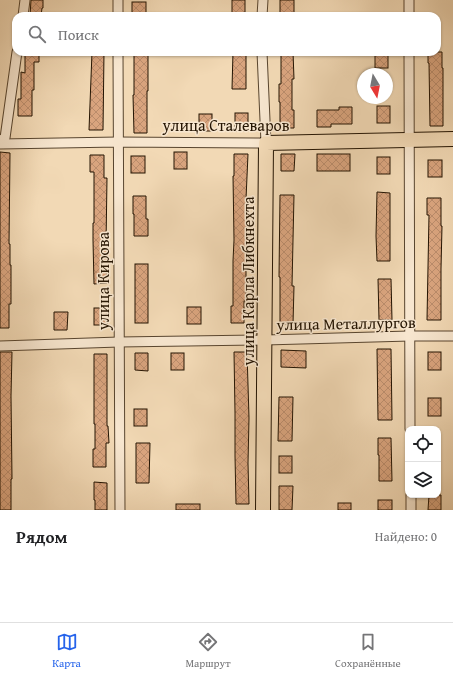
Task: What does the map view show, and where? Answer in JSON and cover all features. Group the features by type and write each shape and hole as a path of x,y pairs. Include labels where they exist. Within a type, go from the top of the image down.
{"main road":[{"name":"улица Сталеваров","path":"266,143 453,139"},
{"name":"улица Карла Либкнехта","path":"264,510 266,143"}],"street":[{"path":"24,12 25,0"},
{"path":"118,0 118,12"},
{"path":"262,12 263,0"},
{"path":"409,0 409,12"},
{"path":"0,140 5,138 16,56"},
{"name":"улица Кирова","path":"118,56 120,510"},
{"name":"улица Карла Либкнехта","path":"262,56 266,143"},
{"path":"409,56 410,426"},
{"name":"улица Сталеваров","path":"0,144 118,142 266,143"},
{"name":"улица Металлургов","path":"0,346 119,342 453,336"},
{"path":"411,498 411,510"}],"building":[{"path":"31,0 43,0 42,12 30,12"},
{"path":"232,0 245,0 245,12 232,12"},
{"path":"280,0 294,0 294,12 280,12"},
{"path":"132,2 146,2 146,12 132,12"},
{"path":"442,52 443,126 430,126 428,56 441,56"},
{"path":"25,56 39,56 39,62 34,62 32,116 18,116 18,99 21,99 21,72 25,73"},
{"path":"92,56 104,56 103,130 89,130"},
{"path":"134,56 148,56 147,133 134,133"},
{"path":"233,56 246,56 246,89 232,89"},
{"path":"281,56 293,56 294,79 292,79 292,110 294,110 294,128 280,128 279,84 281,84"},
{"path":"375,56 388,56 388,68 375,68"},
{"path":"377,106 390,106 390,123 377,123"},
{"path":"339,107 352,107 352,124 331,124 331,127 317,127 317,110 339,110"},
{"path":"235,113 248,113 248,131 235,131"},
{"path":"199,114 212,114 212,131 199,131"},
{"path":"0,152 10,153 9,244 11,265 11,304 9,304 9,328 0,328"},
{"path":"174,152 187,152 187,169 174,169"},
{"path":"234,154 248,154 246,199 246,301 244,301 244,323 231,323 231,306 233,306"},
{"path":"281,154 295,154 294,171 281,171"},
{"path":"317,154 350,154 350,171 317,171"},
{"path":"90,155 104,155 104,178 107,178 107,283 94,284 94,172 90,172"},
{"path":"131,156 145,156 145,173 131,173"},
{"path":"377,157 390,157 390,174 377,174"},
{"path":"428,160 442,160 442,177 428,177"},
{"path":"377,192 390,193 390,261 377,261"},
{"path":"280,195 294,195 292,286 294,286 293,324 280,324"},
{"path":"133,196 146,196 148,236 134,236"},
{"path":"427,198 441,198 441,320 427,320 429,215 427,215"},
{"path":"135,264 148,264 148,323 135,323"},
{"path":"378,279 391,279 392,320 379,320"},
{"path":"187,307 201,307 201,324 187,324"},
{"path":"94,308 107,308 107,325 94,325"},
{"path":"54,312 68,312 67,330 54,330"},
{"path":"377,349 391,349 392,420 378,420"},
{"path":"281,350 306,351 306,368 281,367"},
{"path":"0,352 12,352 11,510 0,510"},
{"path":"234,352 247,352 249,504 236,504"},
{"path":"428,352 441,352 441,370 428,370"},
{"path":"135,353 148,353 148,371 135,370"},
{"path":"171,353 184,353 184,370 171,370"},
{"path":"94,354 107,354 107,426 109,443 106,443 106,467 93,467 93,449 95,449"},
{"path":"279,397 293,397 292,441 278,441"},
{"path":"428,398 441,398 441,416 428,416"},
{"path":"134,409 147,409 147,426 134,426"},
{"path":"378,438 391,438 392,481 379,481"},
{"path":"136,443 150,443 149,483 136,483"},
{"path":"279,456 292,456 292,473 279,473"},
{"path":"94,482 107,483 107,510 95,510"},
{"path":"279,486 293,486 292,510 279,510"},
{"path":"429,498 441,498 441,510 428,510"},
{"path":"378,500 392,500 392,510 378,510"},
{"path":"338,503 351,503 351,510 338,510"},
{"path":"176,504 200,504 200,510 176,510"}]}
